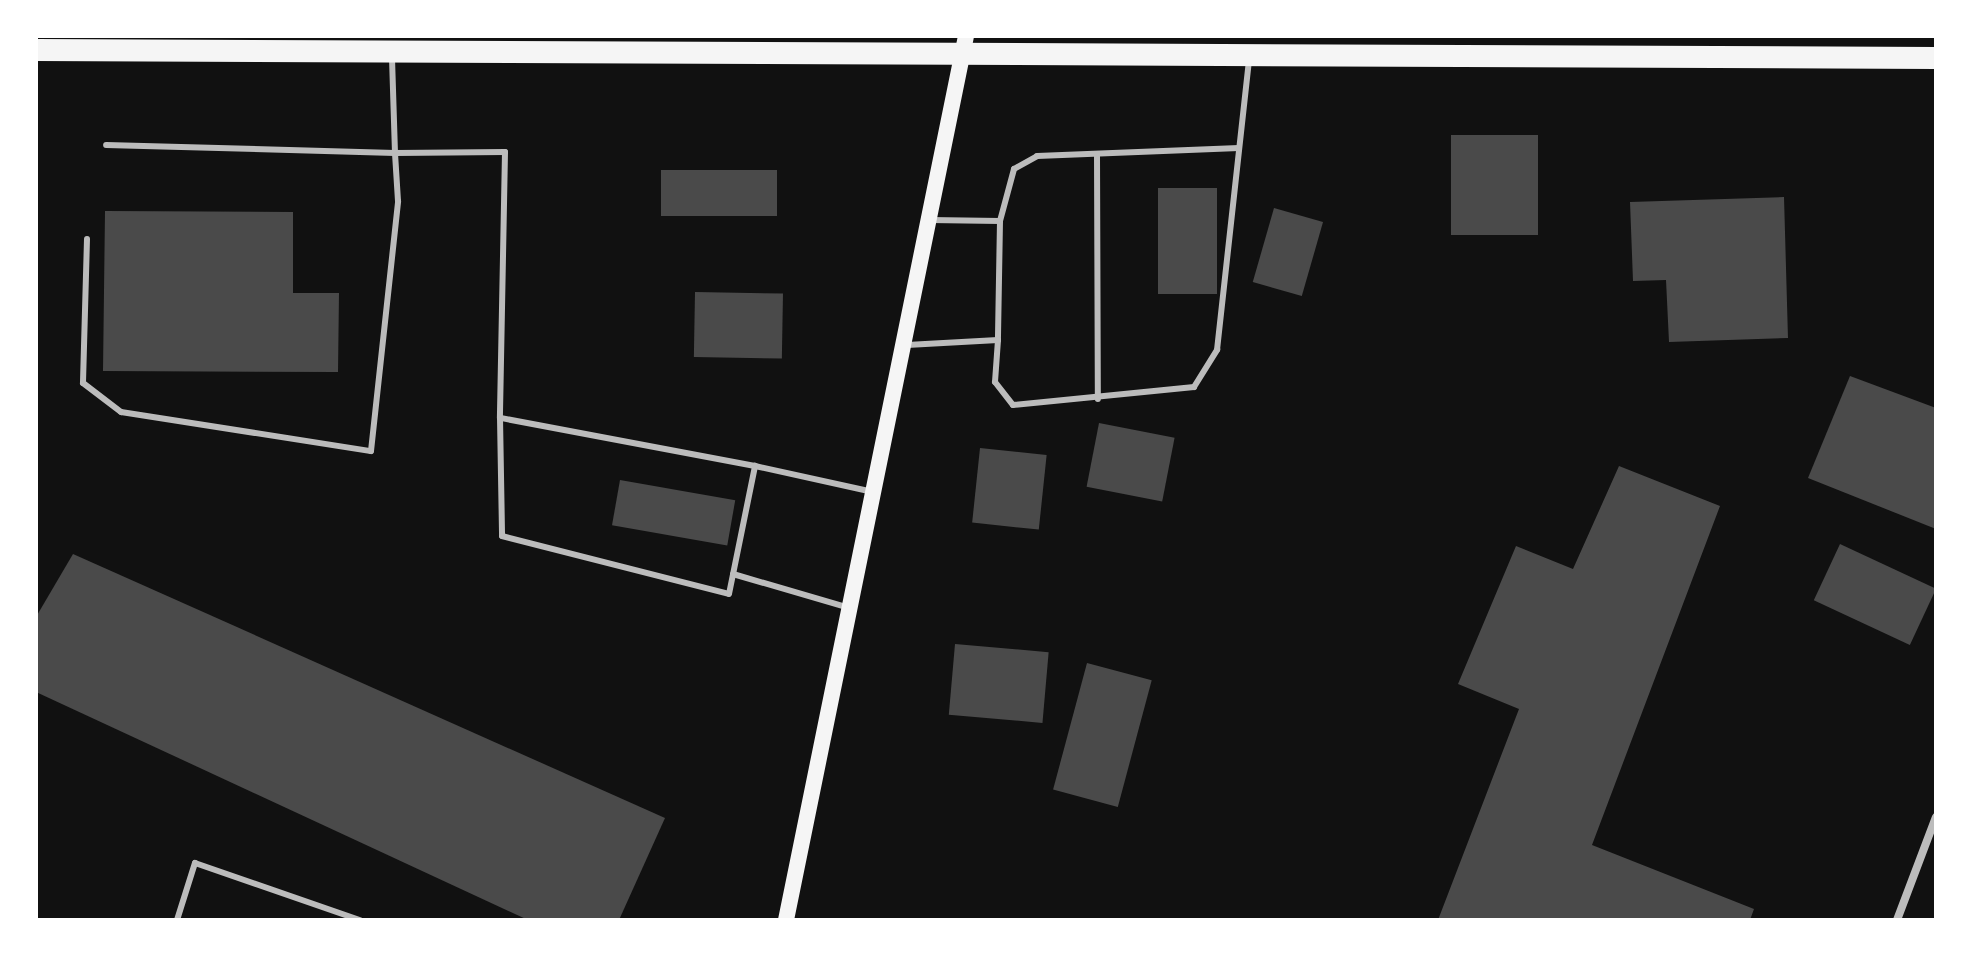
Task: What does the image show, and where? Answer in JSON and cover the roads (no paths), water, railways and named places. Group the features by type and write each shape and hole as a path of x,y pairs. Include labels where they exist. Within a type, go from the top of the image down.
{"highway":[{"path":"36,50 392,50 965,43 1250,52 1936,58"}],"main road":[{"path":"786,920 965,43"}],"street":[{"path":"1897,920 1936,817"}],"lane":[{"path":"87,239 83,383 121,412 371,451 398,201 392,50"},
{"path":"1239,148 1037,156 1014,169 1000,221 995,382 1013,405 1098,399 1194,387 1207,374 1217,350 1250,52"},
{"path":"106,145 395,153 505,152 500,418 502,536 729,594 755,466"},
{"path":"1097,154 1098,399"},
{"path":"929,220 1000,221"},
{"path":"903,345 998,340"},
{"path":"500,418 755,466 873,493"},
{"path":"733,574 850,608"},
{"path":"177,920 195,863 360,920"}]}
